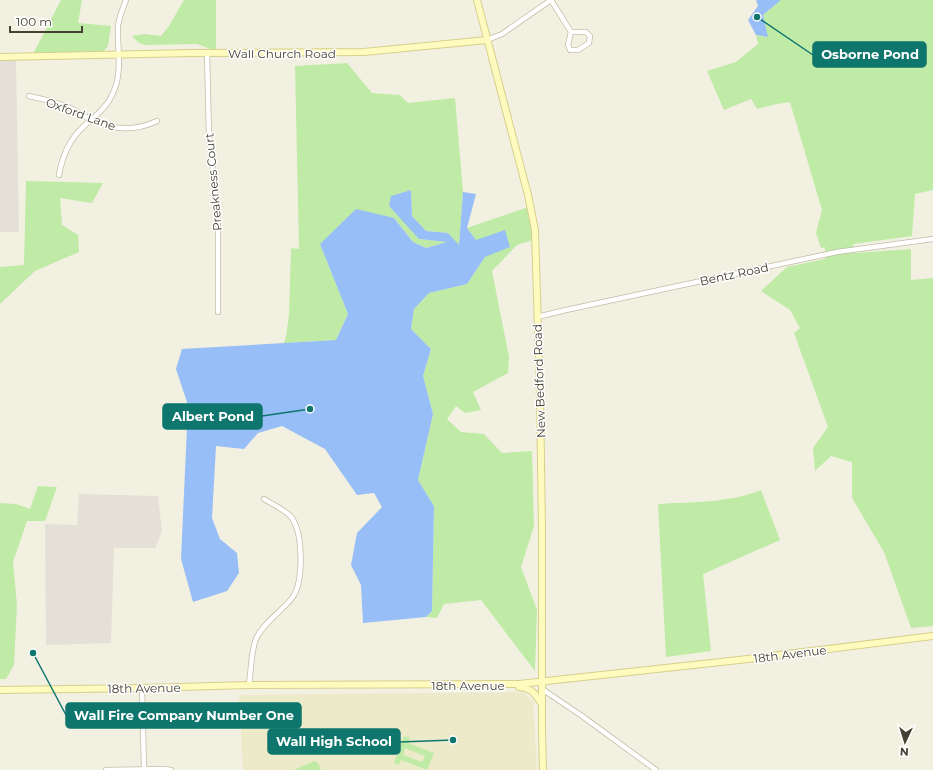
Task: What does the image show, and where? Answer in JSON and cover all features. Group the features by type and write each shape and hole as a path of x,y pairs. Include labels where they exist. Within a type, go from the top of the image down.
{"street":[{"path":"59,175 63,157 69,144 82,128 106,106 114,91 118,76 118,25 122,8 126,0"},
{"name":"New Bedford Road","path":"477,0 532,212 535,238 540,402 543,770"},
{"path":"551,0 571,32 568,45 570,50 578,50 589,43 589,34 586,32 571,32"},
{"name":"Wall Church Road","path":"0,57 364,52 487,40 502,34 551,0"},
{"name":"Preakness Court","path":"207,53 208,136 218,214 218,312"},
{"name":"Oxford Lane","path":"29,96 64,105 91,120 106,126 119,128 143,126 157,121"},
{"name":"Bentz Road","path":"537,317 837,252 933,239"},
{"path":"249,684 256,639 261,631 292,598 298,588 300,577 299,535 296,525 285,512 264,500"},
{"name":"18th Avenue","path":"0,690 142,688 249,684 498,685 542,682 739,660 933,636"},
{"path":"498,685 526,687 534,692 542,703"},
{"path":"142,688 144,769"},
{"path":"542,689 656,770"},
{"path":"106,770 172,770"}],"shaded area":[{"path":"0,60 16,60 19,232 0,232"},
{"path":"79,494 158,496 162,531 155,548 114,548 111,643 46,645 45,524 77,525"},
{"path":"523,692 533,701 537,770 243,770 239,695"}],"green space":[{"path":"61,0 82,0 78,23 111,26 108,46 103,52 33,54"},
{"path":"184,0 216,0 216,51 197,44 145,45 139,43 132,36 144,34 161,36 169,26"},
{"path":"781,0 933,0 933,190 915,194 912,236 853,244 855,253 911,249 911,280 933,278 933,626 911,628 884,552 852,498 852,462 831,456 815,471 813,448 828,427 794,333 800,328 790,310 761,291 787,267 825,259 825,247 821,248 816,233 822,210 790,102 757,109 751,99 724,110 707,71 736,62 758,44 756,35 767,37 763,15"},
{"path":"347,63 372,93 400,95 408,103 455,98 463,192 459,246 448,233 426,231 412,216 411,190 392,196 419,239 448,242 426,248 413,242 394,218 320,244 348,314 336,340 284,343 289,315 291,248 299,249 295,66"},
{"path":"26,181 103,183 92,203 60,198 62,225 78,235 79,252 35,271 0,304 0,267 24,265"},
{"path":"534,205 539,238 517,245 492,271 509,357 508,373 473,392 481,410 465,413 456,406 447,419 461,432 484,434 502,453 532,451 534,526 521,567 537,610 535,671 481,600 444,604 437,618 426,617 432,611 434,506 418,480 433,414 423,376 431,349 411,329 414,309 429,293 467,284 485,257 476,240 467,228"},
{"path":"38,486 57,487 45,521 27,521 13,562 17,605 14,665 6,679 0,679 0,503 16,504 30,509"},
{"path":"761,490 780,540 703,574 711,651 666,657 658,504 723,500"},
{"path":"404,736 410,738 408,743 434,753 427,770 401,760 399,765 394,763","holes":["405,748 425,756 422,762 403,755"]},
{"path":"314,761 318,763 321,770 294,770"}],"water":[{"path":"756,0 781,0 763,15 768,37 756,35 748,20 758,6"},
{"path":"411,190 412,216 426,231 448,233 459,245 463,192 476,194 467,228 476,240 505,230 510,247 485,257 467,284 429,293 414,309 411,329 431,349 423,376 433,414 418,480 434,506 432,611 426,617 363,623 361,585 351,565 357,533 382,507 374,493 357,495 325,449 282,426 258,433 244,449 216,446 212,518 220,539 237,553 239,573 227,591 193,602 181,559 188,405 176,369 182,349 336,340 348,314 320,244 356,209 394,218 413,242 426,248 447,242 419,239 389,206 391,196"}],"place":[{"name":"Osborne Pond","path":"757,17"},
{"name":"Albert Pond","path":"310,409"},
{"name":"Wall Fire Company Number One","path":"33,653"},
{"name":"Wall High School","path":"453,740"}]}
